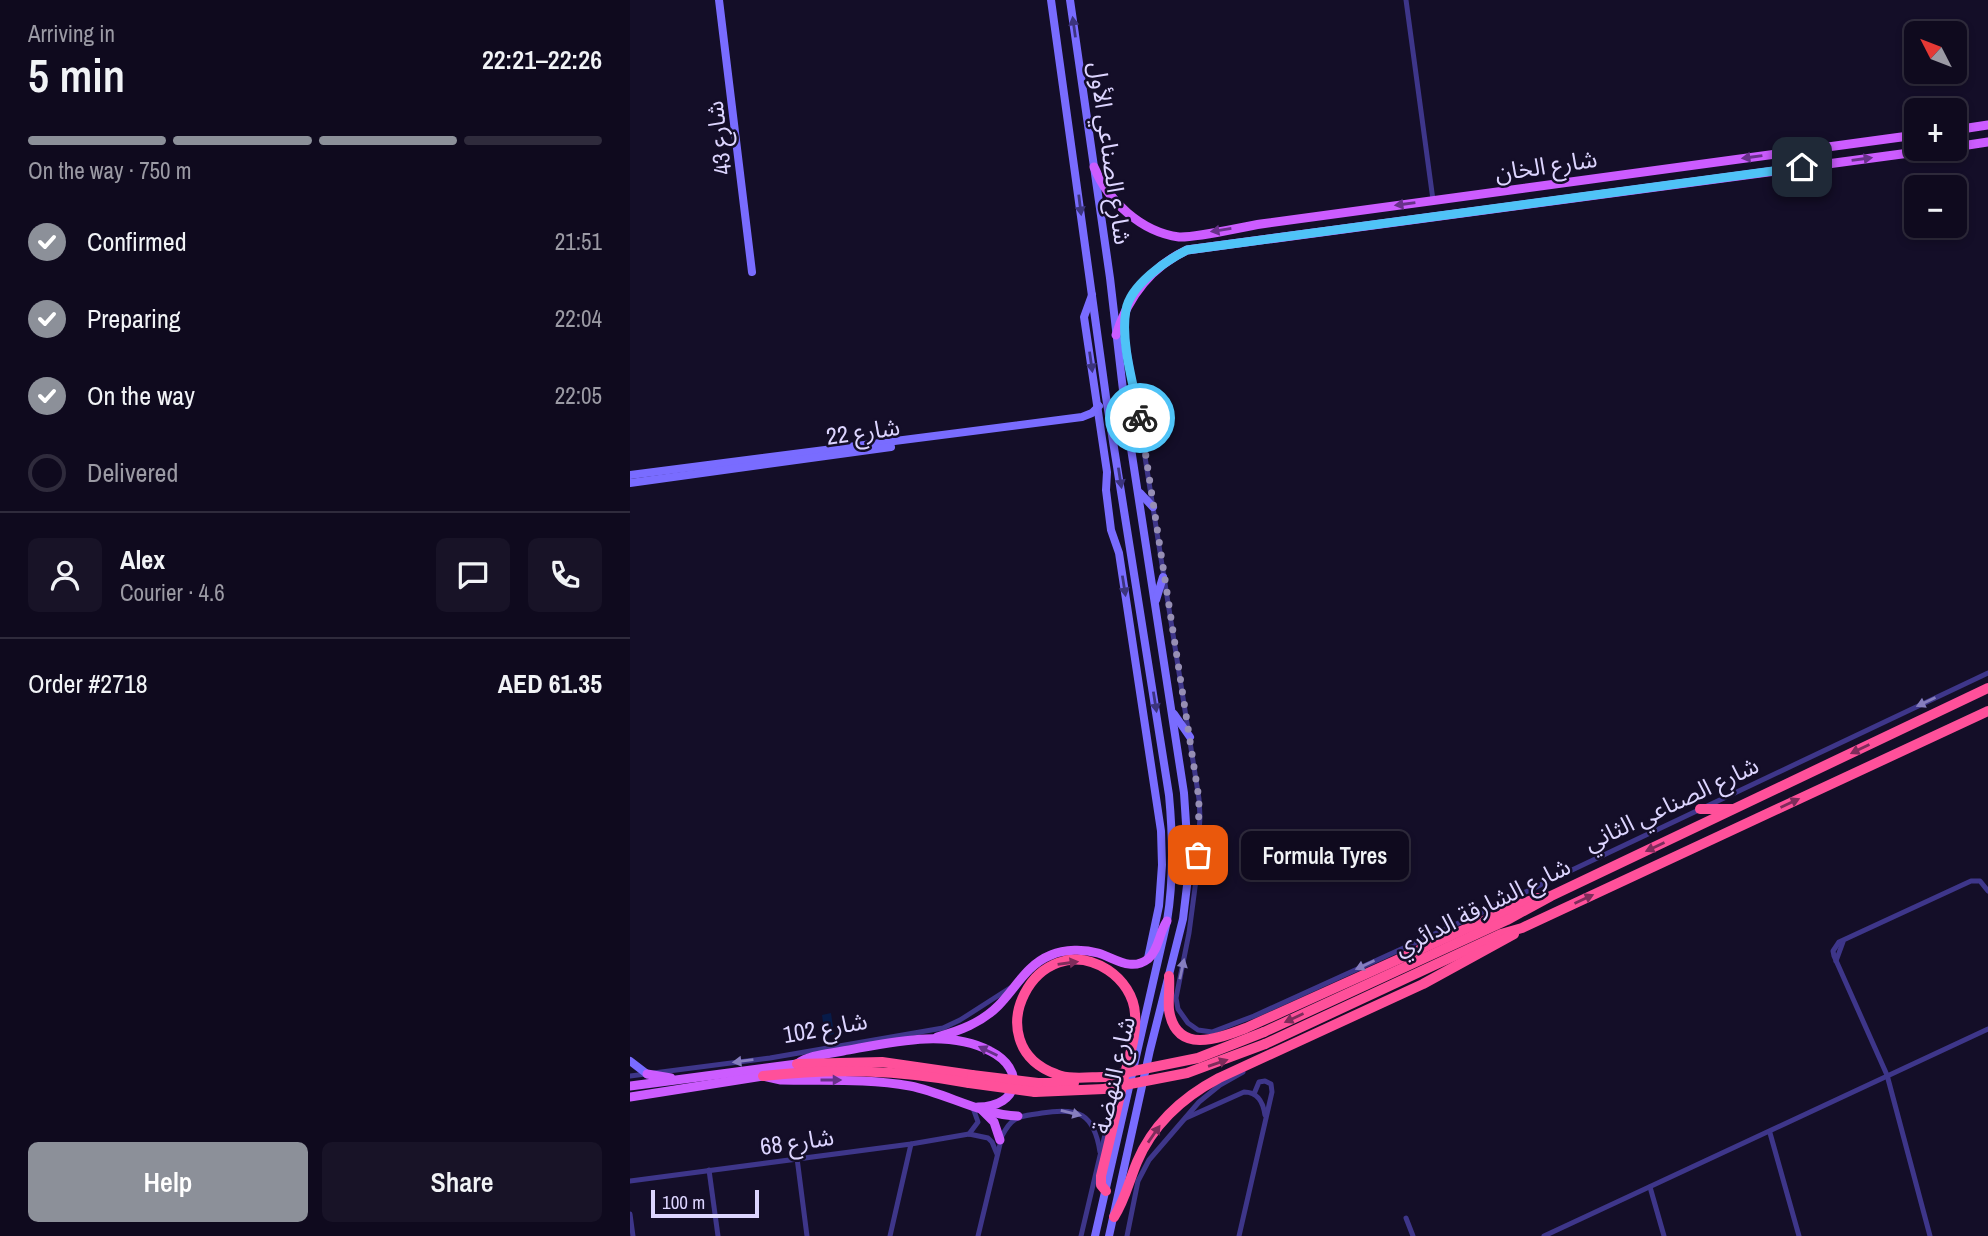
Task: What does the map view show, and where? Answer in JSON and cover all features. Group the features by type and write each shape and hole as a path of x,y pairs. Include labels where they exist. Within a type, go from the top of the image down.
{"highway":[{"name":"شارع الشارقة الدائري","path":"1264,1038 1551,896 1988,688"},
{"name":"شارع الشارقة الدائري","path":"971,1079 1036,1088 1081,1082 1104,1083 1264,1038 1501,934 1522,928 1988,711"},
{"path":"1700,808 1735,809"},
{"path":"1169,976 1169,1010 1174,1024 1179,1031 1193,1039 1210,1040 1246,1028 1523,903 1551,896"},
{"path":"1114,1217 1126,1195 1143,1150 1164,1119 1203,1086 1423,984 1522,928"},
{"path":"1104,1083 1055,1074 1039,1065 1026,1051 1019,1036 1018,1008 1029,984 1046,969 1068,962 1095,963 1116,977 1132,998 1135,1022 1101,1180 1106,1191"},
{"name":"شارع 102","path":"797,1065 882,1062 971,1079"},
{"name":"شارع 102","path":"763,1076 866,1070 971,1079"}],"main road":[{"name":"شارع 43","path":"719,0 752,272"},
{"name":"شارع الصناعي الأول","path":"1051,0 1106,397 1173,836 1173,875 1167,921"},
{"name":"شارع الصناعي الأول","path":"1070,0 1126,416 1140,493 1184,793 1189,856 1187,893 1169,976"},
{"path":"1967,128 1988,125"},
{"name":"شارع الخان","path":"1094,167 1105,190 1127,212 1149,226 1181,237 1904,137"},
{"path":"1967,145 1988,142"},
{"name":"شارع الخان","path":"1126,308 1136,291 1154,272 1187,250 1904,154"},
{"path":"1092,295 1084,317 1100,424 1111,530 1119,553 1162,848 1159,906 1147,959"},
{"path":"1116,335 1126,308"},
{"path":"1097,408 1106,397"},
{"name":"شارع 22","path":"630,475 1082,416 1097,408"},
{"name":"شارع 22","path":"630,483 1079,420 1100,424"},
{"path":"1140,493 1153,507"},
{"path":"1155,602 1163,577"},
{"path":"1171,709 1190,737"},
{"path":"1147,734 1162,752"},
{"path":"1162,848 1173,836"},
{"path":"1187,893 1196,880"},
{"path":"797,1065 812,1058 865,1047 923,1040 960,1030 984,1018 1000,1005 1030,968 1054,953 1098,953 1128,965 1147,959 1167,921"},
{"name":"شارع النهضة","path":"1095,1236 1167,921"},
{"name":"شارع النهضة","path":"1110,1236 1150,1050 1169,976"},
{"path":"923,1040 956,1041 975,1045 993,1052 1008,1064 1014,1081 1011,1093 995,1105 974,1105"},
{"path":"630,1060 647,1074 680,1080"},
{"name":"شارع 102","path":"630,1086 797,1065"},
{"path":"763,1076 777,1080 892,1083 928,1090 995,1113 1018,1116"},
{"name":"شارع 102","path":"630,1097 763,1076"},
{"path":"974,1105 994,1122 1000,1140"}],"street":[{"path":"1406,0 1433,200"},
{"name":"شارع الصناعي الثاني","path":"1126,308 1126,343 1190,737 1200,817 1196,880 1176,1003 1180,1014 1198,1030 1212,1032 1254,1016 1496,906 1988,673"},
{"path":"1930,1236 1887,1076 1836,961 1844,940 1966,883 1988,891"},
{"name":"شارع 102","path":"630,1076 770,1058 943,1028 1016,984"},
{"path":"1544,1236 1988,1030"},
{"path":"1127,1236 1138,1181 1149,1160 1182,1120 1211,1091 1260,1060"},
{"path":"1239,1236 1272,1093 1271,1084 1259,1082 1254,1094"},
{"path":"1182,1120 1238,1093 1254,1094 1262,1102 1266,1118"},
{"path":"1081,1236 1111,1106 1120,1095"},
{"path":"969,1134 978,1122 974,1105"},
{"path":"978,1236 1000,1140 1009,1124 1018,1116 1065,1109 1077,1112 1096,1132 1100,1152"},
{"path":"1770,1132 1799,1236"},
{"path":"969,1134 988,1138 997,1154"},
{"name":"شارع 68","path":"630,1181 969,1134"},
{"path":"890,1236 911,1144"},
{"path":"797,1158 807,1236"},
{"path":"709,1170 718,1236"},
{"path":"1650,1187 1664,1236"},
{"path":"630,1214 633,1236"},
{"path":"1406,1218 1413,1236"},
{"path":"1550,1236 1558,1230"}],"water":[{"path":"831,1013 834,1034 825,1036 822,1015"}],"way so far":[{"path":"1140,418 1199,799 1198,855"}],"place":[{"name":"Formula Tyres","path":"1198,855"}],"route":[{"path":"1140,418 1126,343 1126,308 1146,279 1173,257 1187,250 1802,167"}]}
